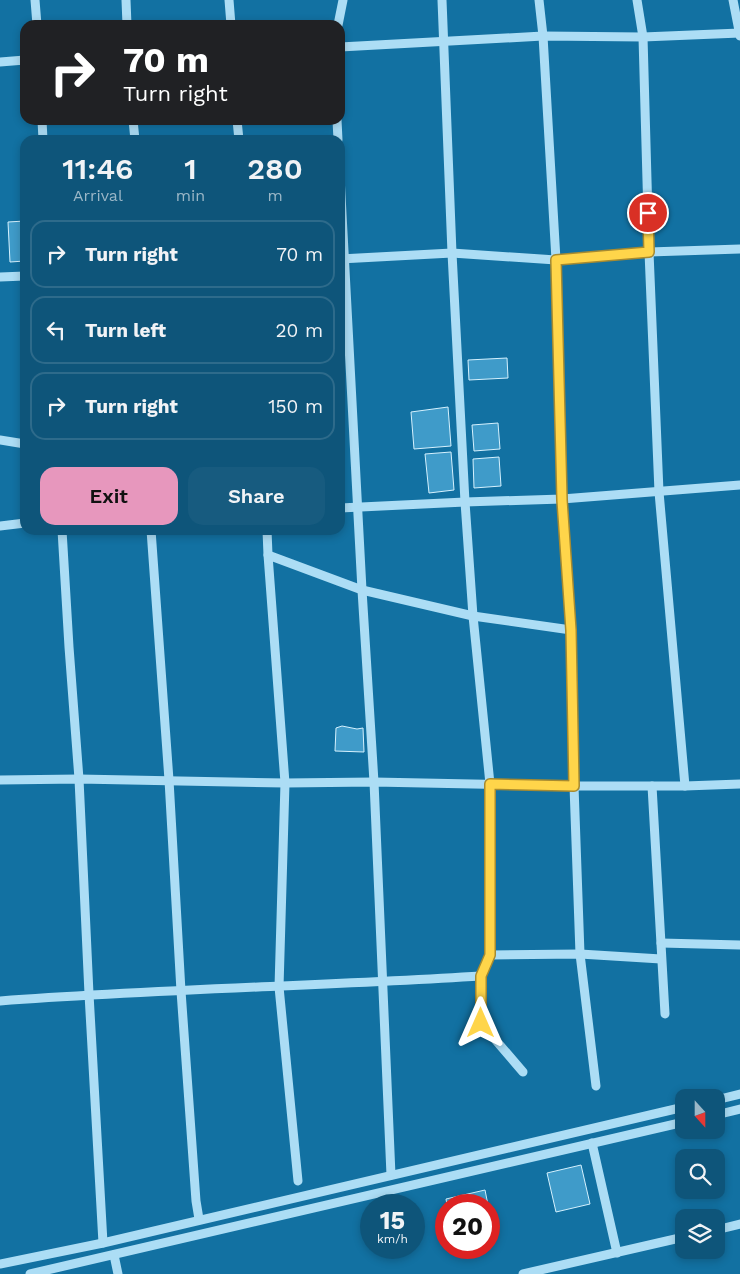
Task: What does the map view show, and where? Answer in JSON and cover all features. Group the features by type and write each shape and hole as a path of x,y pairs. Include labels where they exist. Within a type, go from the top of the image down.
{"street":[{"path":"35,0 37,20"},
{"path":"126,0 127,20"},
{"path":"230,0 231,20"},
{"path":"339,20 343,0"},
{"path":"442,0 452,254 465,502 473,616 490,784 490,955 481,976 481,1023 523,1072"},
{"path":"539,0 543,36 556,260 562,500 571,630 580,954 596,1086"},
{"path":"637,0 643,37 649,252 659,492 685,786"},
{"path":"345,47 543,36 643,37 740,35 733,0"},
{"path":"0,62 20,60"},
{"path":"345,259 452,254 556,260 649,252 740,249"},
{"path":"0,277 20,276"},
{"path":"345,306 374,782 391,1175"},
{"path":"0,440 20,443"},
{"path":"345,508 562,500 740,485"},
{"path":"0,526 20,524"},
{"path":"62,535 79,778 103,1243"},
{"path":"151,535 196,1201 200,1219"},
{"path":"267,535 285,783 279,987 298,1181"},
{"path":"268,555 362,590 473,616 571,630"},
{"path":"0,780 79,778 285,783 374,782 574,786 740,784"},
{"path":"652,786 665,1014"},
{"path":"662,943 740,945"},
{"path":"490,955 580,954 661,959"},
{"path":"0,1001 89,994 279,987 481,976"},
{"path":"725,1098 740,1094"},
{"path":"0,1264 103,1243 675,1109"},
{"path":"725,1112 740,1109"},
{"path":"30,1274 675,1124"},
{"path":"592,1144 617,1253"},
{"path":"725,1228 740,1224"},
{"path":"523,1274 675,1239"},
{"path":"114,1255 118,1274"}],"building":[{"path":"20,221 20,261 10,262 8,222"},
{"path":"507,358 508,378 469,380 468,360"},
{"path":"448,407 451,446 414,449 411,412"},
{"path":"498,423 500,449 474,451 472,425"},
{"path":"451,452 454,490 429,493 425,454"},
{"path":"499,457 501,486 474,488 473,459"},
{"path":"342,726 357,729 363,728 364,752 335,751 336,728"},
{"path":"581,1165 590,1204 556,1212 547,1173"},
{"path":"485,1190 486,1194 468,1194"}],"route":[{"path":"481,1023 481,976 490,955 490,784 574,786 571,630 562,500 556,260 649,252 648,213"}]}
